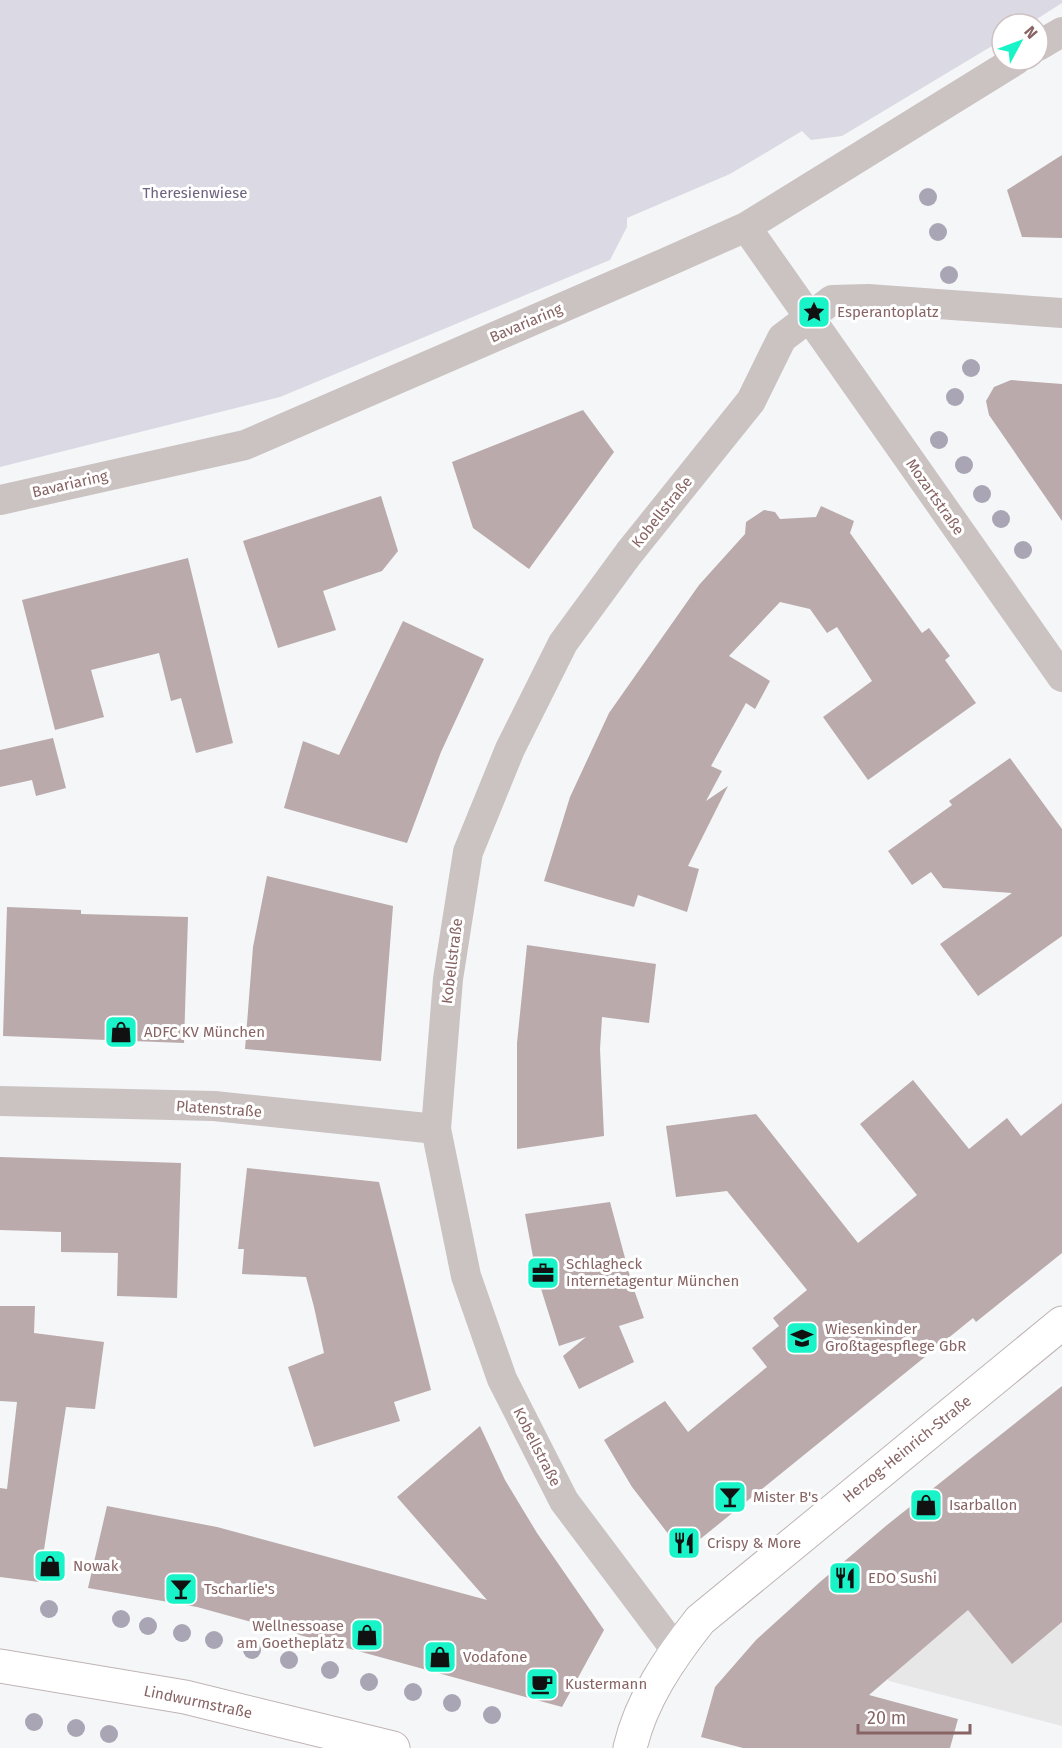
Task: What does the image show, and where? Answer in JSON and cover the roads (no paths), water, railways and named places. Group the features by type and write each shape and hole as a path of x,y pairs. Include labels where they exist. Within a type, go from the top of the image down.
{"main road":[{"name":"Herzog-Heinrich-Straße","path":"630,1748 652,1689 676,1650 700,1620 1062,1323"},
{"name":"Lindwurmstraße","path":"0,1666 185,1697 393,1748"}],"street":[{"name":"Bavariaring","path":"0,500 245,445 746,227 997,72"},
{"path":"746,227 808,316"},
{"name":"Kobellstraße","path":"676,1650 564,1502 502,1378 466,1276 436,1129 448,979 468,852 510,749 564,643 629,553 751,401 782,338 832,300 868,299 1062,313"},
{"name":"Mozartstraße","path":"808,316 1062,677"},
{"name":"Platenstraße","path":"0,1101 214,1106 436,1129"}],"place":[{"name":"Esperantoplatz","path":"814,312"},
{"name":"ADFC KV München","path":"121,1032"},
{"name":"Schlagheck Internetagentur München","path":"543,1273"},
{"name":"Wiesenkinder Großtagespflege GbR","path":"802,1338"},
{"name":"Mister B's","path":"730,1497"},
{"name":"Isarballon","path":"926,1505"},
{"name":"Crispy & More","path":"684,1543"},
{"name":"Nowak","path":"50,1566"},
{"name":"EDO Sushi","path":"845,1578"},
{"name":"Tscharlie's","path":"181,1589"},
{"name":"Wellnessoase am Goetheplatz","path":"367,1635"},
{"name":"Vodafone","path":"440,1657"},
{"name":"Kustermann","path":"542,1684"}],"park label":[{"name":"Theresienwiese","path":"195,193"}]}
